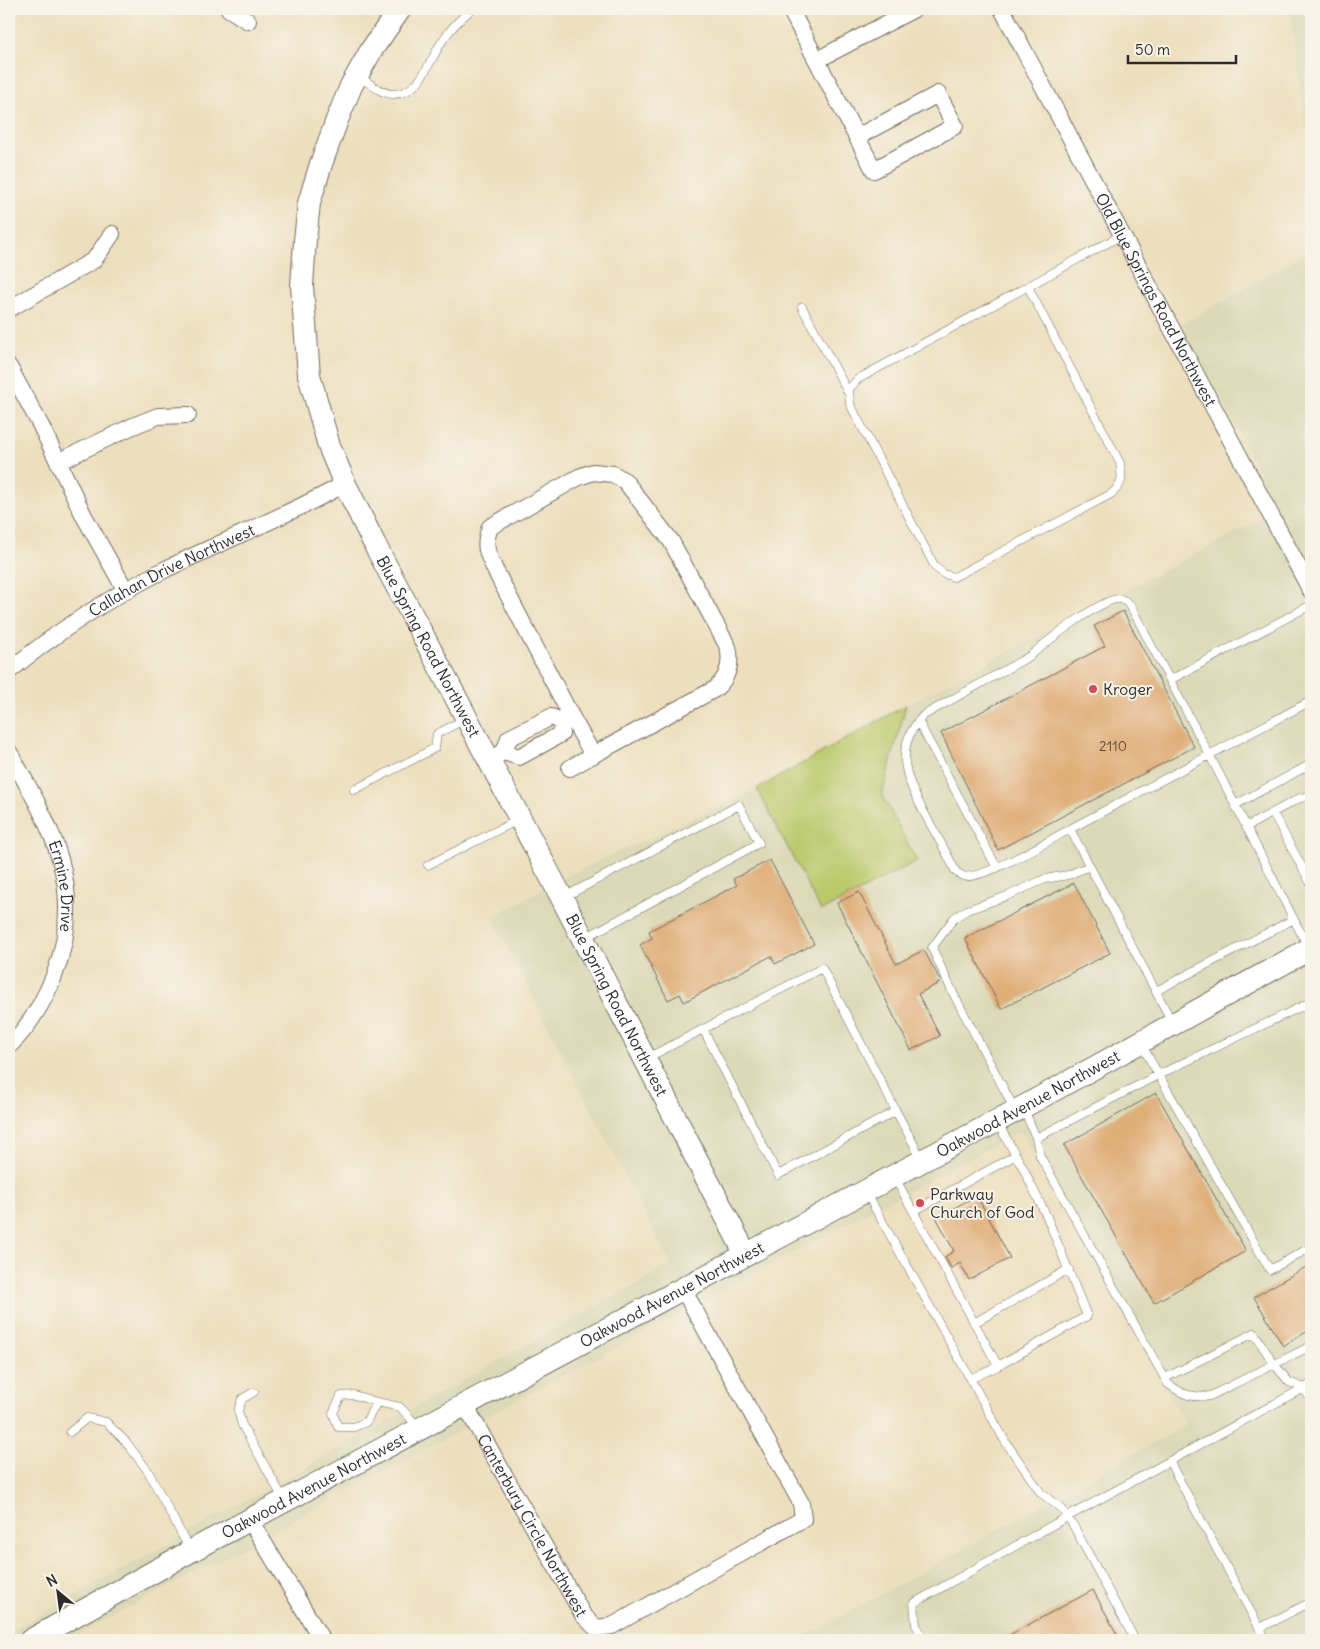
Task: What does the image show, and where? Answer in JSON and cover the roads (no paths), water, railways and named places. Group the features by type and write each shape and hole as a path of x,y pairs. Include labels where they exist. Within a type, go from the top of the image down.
{"street":[{"path":"229,9 248,21"},
{"name":"Blue Spring Road Northwest","path":"400,9 394,15 351,86 321,164 309,203 304,241 302,286 309,375 329,446 376,548 467,718 496,756 520,819 746,1255"},
{"path":"790,9 874,170 955,126 938,94 857,137"},
{"path":"817,60 914,9"},
{"name":"Old Blue Springs Road Northwest","path":"1002,9 1309,580"},
{"path":"9,309 94,260 112,234"},
{"path":"9,367 84,516 126,592"},
{"path":"58,462 158,416 188,415"},
{"path":"570,768 715,689 723,682 731,658 728,647 671,541 625,481 613,474 593,472 579,477 490,527 485,549 567,718 593,755"},
{"name":"Callahan Drive Northwest","path":"9,671 60,633 160,572 345,484"},
{"path":"496,756 518,757 527,753 561,734 567,718"},
{"name":"Ermine Drive","path":"9,752 31,791 60,856 66,886 67,923 62,955 46,994 31,1019 9,1046"},
{"name":"Oakwood Avenue Northwest","path":"31,1640 250,1520 923,1161 1310,948"},
{"name":"Canterbury Circle Northwest","path":"465,1405 583,1615 596,1628 612,1626 802,1518 801,1503 683,1289"},
{"path":"250,1520 322,1640"}],"lane":[{"path":"357,75 380,90 392,94 405,93 412,89 422,76 442,41 457,22 472,9"},
{"path":"1028,287 1120,463 1122,479 1119,487 1111,494 954,577 944,574 935,567 850,404 850,389 858,379 1122,235"},
{"path":"802,308 850,396"},
{"path":"1310,948 1294,919 1209,754 1131,606 1126,600 1118,599 1101,605 1065,629 1030,656 924,715 914,725 908,740 905,759 906,774 913,791 956,872 962,876 975,876 996,868 1209,754 1311,701"},
{"path":"1170,680 1311,605"},
{"path":"354,790 435,748 437,734 467,718"},
{"path":"918,721 996,868"},
{"path":"1235,805 1311,764"},
{"path":"1246,827 1300,798 1306,797 1311,799"},
{"path":"562,898 739,805 759,843 583,939"},
{"path":"1273,813 1311,884"},
{"path":"428,865 520,819"},
{"path":"1070,829 1173,1024"},
{"path":"1090,866 1068,876 1045,879 967,910 954,918 932,948 952,993 1011,1113 1036,1138 1040,1156 1168,1384 1180,1393 1196,1398 1210,1396 1311,1346"},
{"path":"1156,991 1294,919"},
{"path":"645,1059 822,968 923,1161"},
{"path":"1036,1138 1158,1074 1308,1003 1311,1020"},
{"path":"703,1029 778,1175 896,1111"},
{"path":"1140,1043 1270,1270 1311,1247"},
{"path":"970,1379 998,1366 1087,1316 1047,1217 1016,1155 1011,1113"},
{"path":"914,1212 1016,1155"},
{"path":"894,1176 998,1366"},
{"path":"865,1192 1005,1441 1041,1493 1062,1509 1135,1640"},
{"path":"974,1323 1069,1269"},
{"path":"1166,1378 1254,1333 1274,1364 1289,1382 1308,1386"},
{"path":"1308,1386 1311,1400"},
{"path":"924,1640 916,1625 914,1603 1067,1517 1308,1386"},
{"path":"254,1392 242,1399 238,1411 242,1425 285,1502"},
{"path":"377,1402 366,1422 354,1428 338,1427 333,1413 341,1396 354,1395 400,1407 421,1429"},
{"path":"70,1432 87,1418 106,1422 126,1442 148,1471 191,1552"},
{"path":"1169,1462 1266,1640"},
{"path":"1260,1628 1311,1602"}],"place":[{"name":"Kroger","path":"1093,689"},
{"name":"Parkway Church of God","path":"920,1203"}]}
